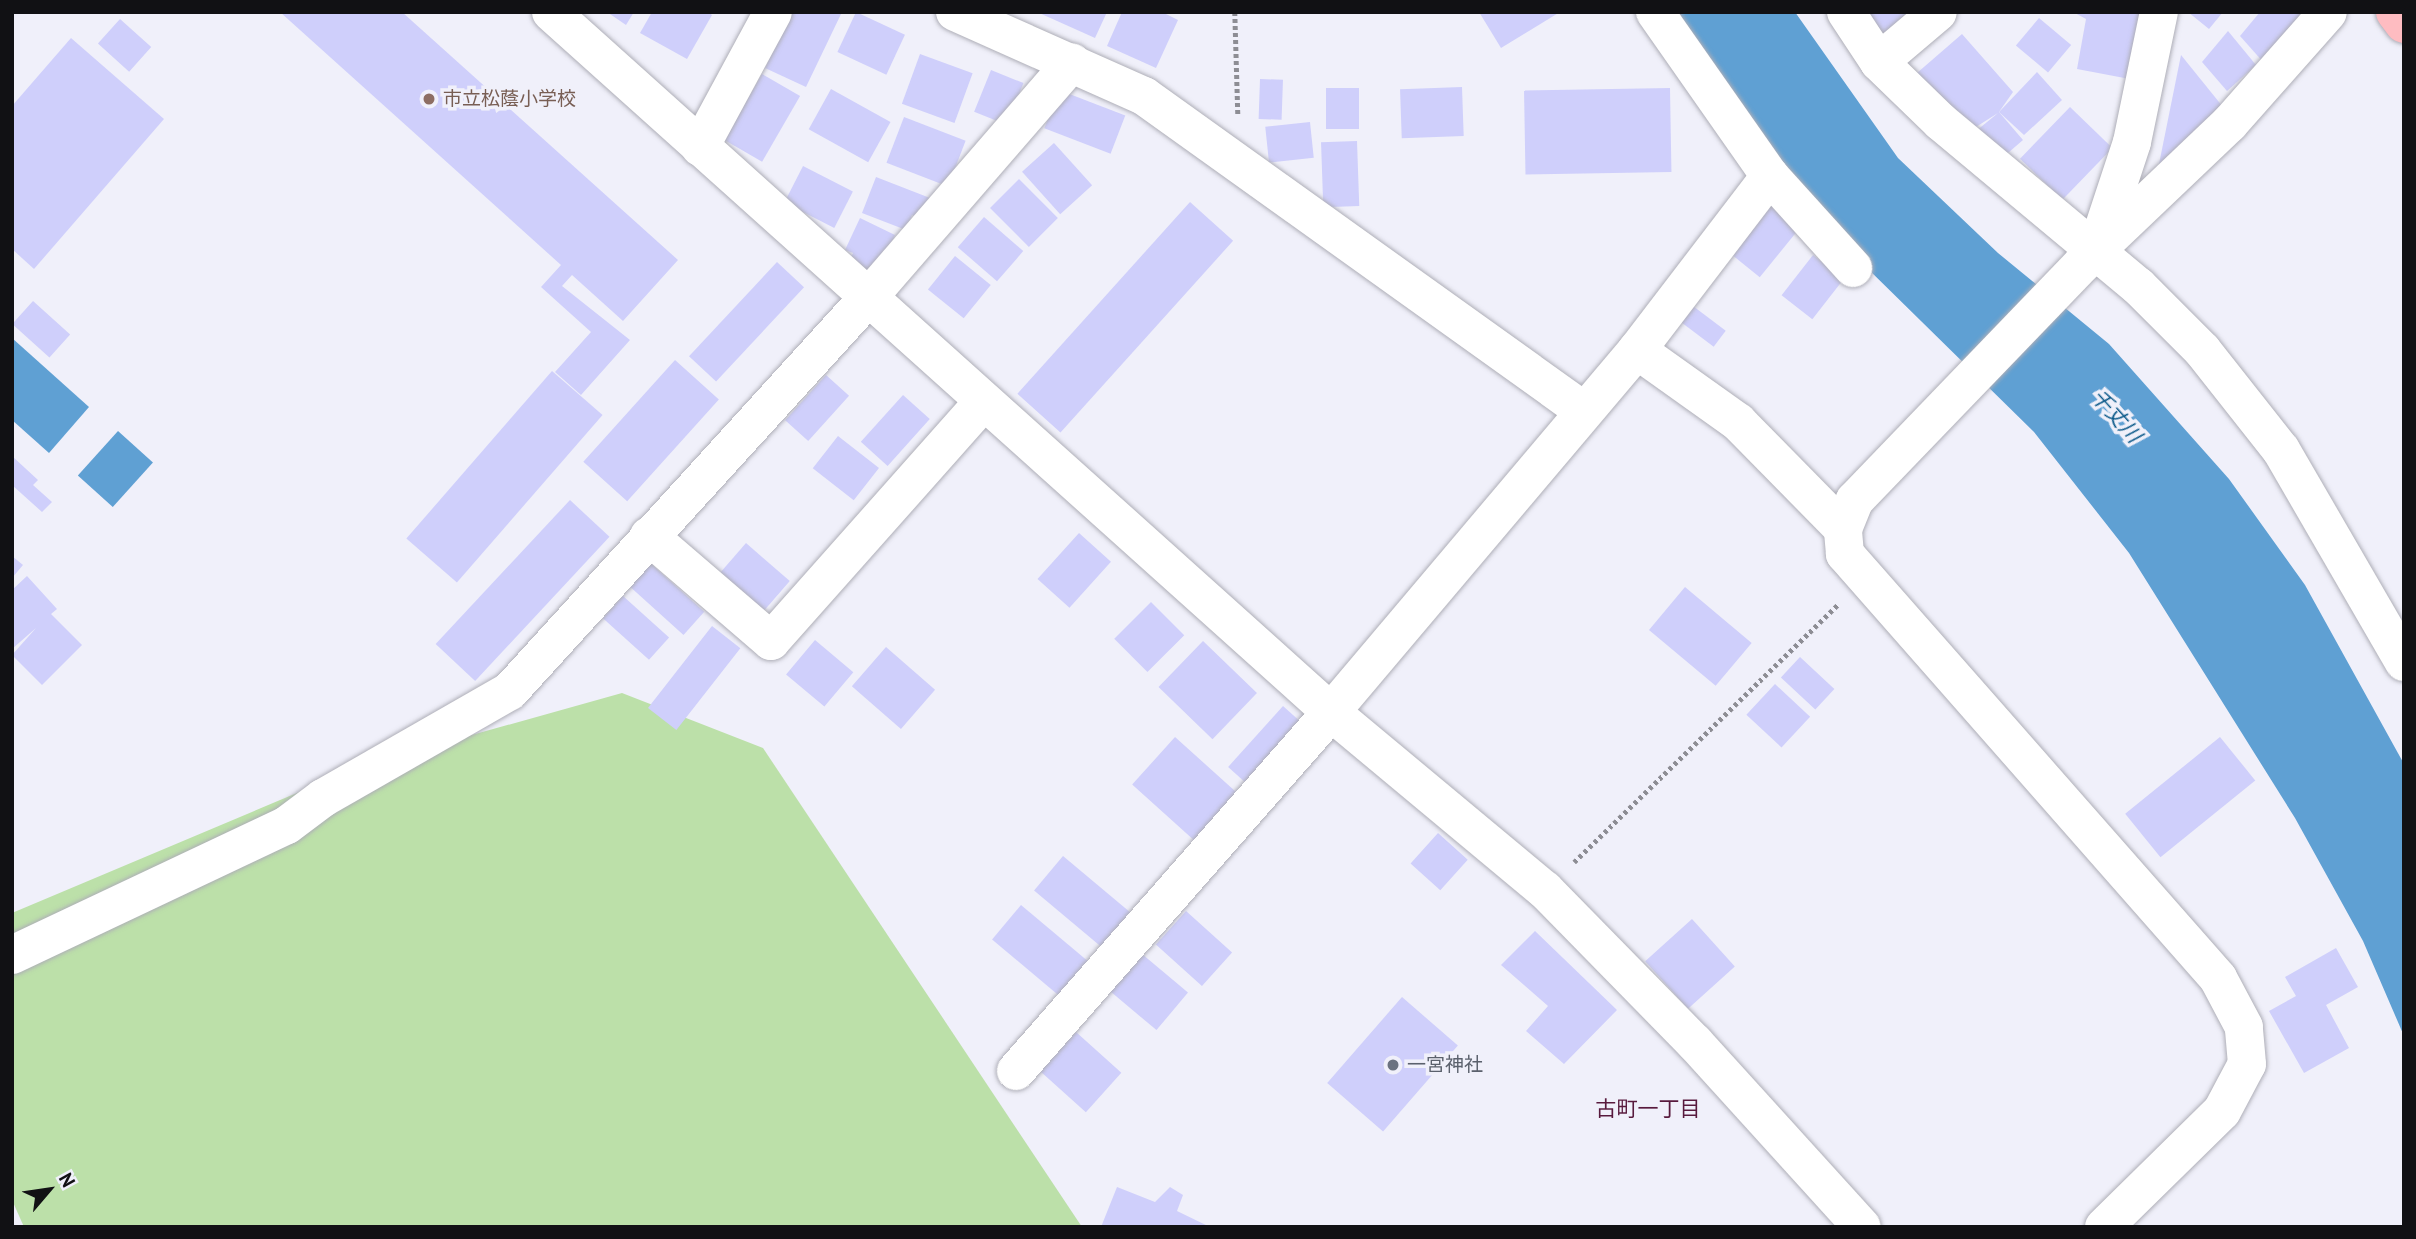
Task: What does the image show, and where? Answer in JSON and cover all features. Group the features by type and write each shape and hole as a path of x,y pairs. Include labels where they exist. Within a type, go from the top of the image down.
{"main road":[{"path":"2395,12 2404,24"}],"street":[{"path":"551,12 867,299 1331,712 1545,890 1695,1043 1862,1227"},
{"path":"700,147 773,12"},
{"path":"955,12 1144,96 1584,411"},
{"path":"1655,12 1770,176 1853,268"},
{"path":"1846,12 1879,62 1941,122 2089,257 2202,350 2281,450 2404,662"},
{"path":"1879,62 1938,12"},
{"path":"2089,257 2132,142 2159,12"},
{"path":"2104,1227 2222,1111 2247,1064 2244,1027 2217,978 1845,554 1843,529 1855,500 2089,257 2229,124 2328,12"},
{"path":"12,955 287,825 323,798 510,691 867,299 1072,62"},
{"path":"1016,1071 1331,712 1637,350 1770,176"},
{"path":"1637,350 1738,422 1843,529"},
{"path":"649,536 771,641 984,402"}],"path":[{"path":"1235,12 1240,164"},
{"path":"1545,890 1866,577"}],"green space":[{"path":"622,693 763,748 1082,1227 24,1227 12,1200 12,913 361,766"}],"water":[{"name":"千丈川","path":"1668,12 1795,12 1898,158 1998,253 2109,344 2229,479 2305,585 2404,764 2404,1036 2363,941 2295,818 2129,553 2034,432 1865,266 1784,174"},
{"path":"12,338 89,407 49,453 12,420"},
{"path":"118,431 153,462 113,507 78,476"}],"building":[{"path":"280,12 402,12 678,260 623,321 572,275 562,286 630,340 581,395 555,372 591,332 541,287 561,265"},
{"path":"607,12 634,12 626,25"},
{"path":"652,12 708,12 712,15 687,59 640,33"},
{"path":"792,12 842,12 806,87 765,68"},
{"path":"856,12 905,35 886,75 837,52"},
{"path":"1037,12 1107,12 1095,38"},
{"path":"1122,12 1162,12 1178,20 1156,68 1107,46"},
{"path":"1479,12 1560,12 1501,48"},
{"path":"1866,12 1929,12 1888,44"},
{"path":"2073,12 2148,12 2135,80 2077,69 2086,19"},
{"path":"2188,12 2223,12 2209,29"},
{"path":"2260,12 2307,12 2264,63 2240,36"},
{"path":"2039,18 2071,45 2048,73 2016,46"},
{"path":"120,19 151,47 129,72 98,44"},
{"path":"2228,31 2256,65 2227,91 2202,62"},
{"path":"1962,34 2013,92 1999,112 2023,140 1994,165 1970,136 1998,113 1968,132 1917,73"},
{"path":"71,38 164,119 34,269 12,249 12,106"},
{"path":"920,54 973,73 954,123 902,104"},
{"path":"2181,55 2223,107 2157,174"},
{"path":"991,70 1023,83 1007,125 974,112"},
{"path":"2037,72 2062,100 2024,135 1999,112"},
{"path":"762,74 800,96 762,162 724,140"},
{"path":"1260,79 1283,80 1282,120 1259,119"},
{"path":"1462,87 1464,136 1402,138 1400,89"},
{"path":"1326,88 1359,88 1359,129 1326,129"},
{"path":"1670,88 1671,172 1525,175 1524,91"},
{"path":"831,89 890,122 868,162 809,129"},
{"path":"1059,90 1125,115 1111,154 1044,128"},
{"path":"2070,107 2112,148 2062,200 2020,159"},
{"path":"904,117 966,141 948,186 886,163"},
{"path":"1310,122 1314,158 1269,163 1265,127"},
{"path":"1357,141 1359,206 1323,207 1321,142"},
{"path":"1054,143 1092,185 1060,214 1022,172"},
{"path":"803,166 853,191 834,228 784,203"},
{"path":"876,177 930,198 922,219 912,215 906,230 862,213"},
{"path":"1019,179 1058,218 1029,247 990,208"},
{"path":"1769,196 1803,224 1760,277 1726,250"},
{"path":"1190,202 1233,241 1060,433 1017,394"},
{"path":"984,217 1023,251 997,281 958,247"},
{"path":"860,218 895,235 873,283 845,270 853,253 845,250"},
{"path":"1813,255 1844,279 1812,319 1782,295"},
{"path":"955,256 991,285 964,318 928,289"},
{"path":"777,262 804,287 716,382 689,356"},
{"path":"1685,300 1726,331 1714,347 1673,316"},
{"path":"33,301 70,334 49,357 12,324"},
{"path":"675,360 719,399 627,501 583,462"},
{"path":"552,371 603,415 457,583 406,539"},
{"path":"826,375 849,396 808,441 785,420"},
{"path":"903,395 930,419 888,466 861,442"},
{"path":"838,436 879,468 854,500 813,468"},
{"path":"12,456 38,480 33,485 52,502 42,512 12,485"},
{"path":"570,500 609,537 475,681 436,644"},
{"path":"1079,533 1111,562 1069,608 1038,579"},
{"path":"746,543 790,581 762,614 718,575"},
{"path":"12,556 23,565 12,578"},
{"path":"650,563 704,612 684,635 629,586"},
{"path":"27,576 57,609 51,614 82,645 42,685 12,655 36,628 12,649 12,590"},
{"path":"1685,587 1752,643 1716,686 1649,630"},
{"path":"623,596 669,637 649,660 603,618"},
{"path":"1151,602 1184,635 1147,672 1114,639"},
{"path":"712,626 740,648 676,730 648,708"},
{"path":"815,640 853,672 824,707 786,674"},
{"path":"1203,641 1257,693 1212,739 1159,687"},
{"path":"886,647 935,690 901,729 852,686"},
{"path":"1800,657 1834,689 1815,710 1781,677"},
{"path":"1775,684 1810,717 1781,747 1746,715"},
{"path":"1283,706 1310,730 1255,791 1228,767"},
{"path":"1175,737 1244,799 1201,847 1132,785"},
{"path":"2220,737 2255,781 2160,857 2125,814"},
{"path":"1438,833 1468,860 1440,890 1411,863"},
{"path":"1063,856 1130,913 1101,947 1034,890"},
{"path":"1021,905 1091,963 1062,998 992,939"},
{"path":"1186,911 1232,952 1202,986 1156,944"},
{"path":"1692,919 1735,967 1688,1009 1645,961"},
{"path":"1535,931 1617,1010 1564,1064 1526,1031 1548,1006 1501,965"},
{"path":"2336,948 2358,987 2326,1005 2349,1048 2304,1073 2269,1011 2296,996 2285,977"},
{"path":"1142,954 1188,993 1156,1030 1111,992"},
{"name":"一宮神社","path":"1402,997 1458,1046 1383,1132 1327,1083"},
{"path":"1076,1032 1121,1073 1086,1112 1041,1071"},
{"path":"1117,1187 1155,1202 1170,1187 1183,1195 1177,1211 1210,1227 1101,1227"}],"place":[{"name":"市立松蔭小学校","path":"429,99"},
{"name":"一宮神社","path":"1393,1065"}],"district":[{"name":"古町一丁目","path":"1648,1109"}]}
